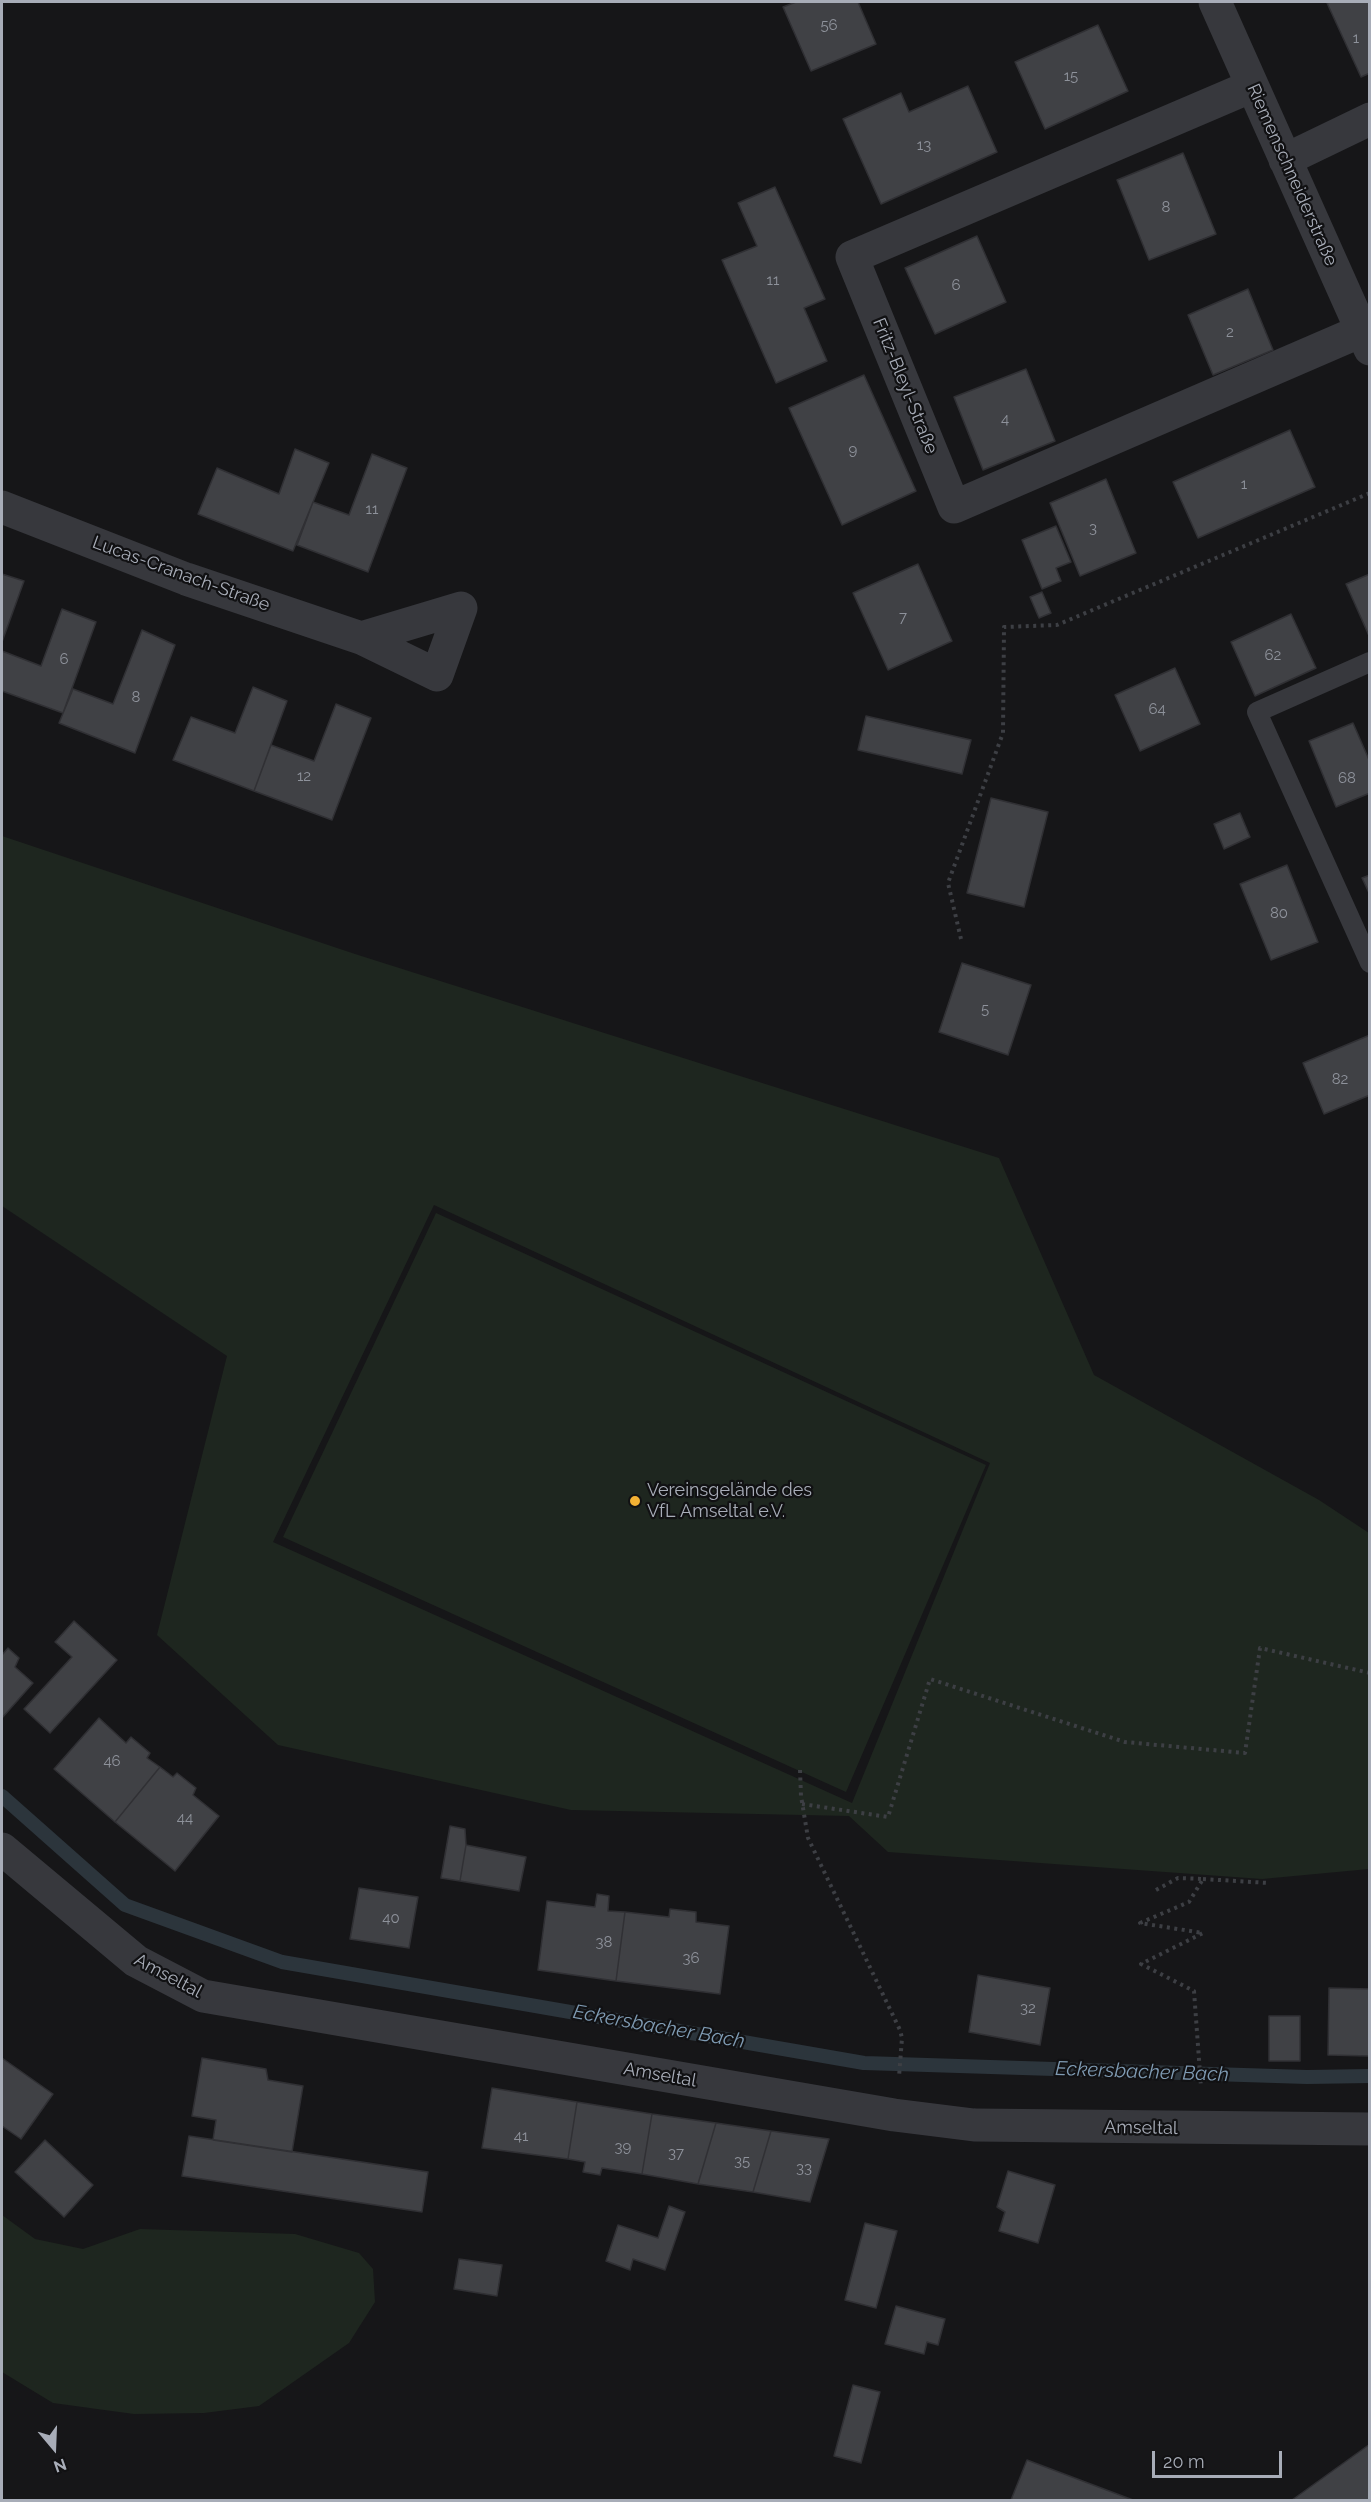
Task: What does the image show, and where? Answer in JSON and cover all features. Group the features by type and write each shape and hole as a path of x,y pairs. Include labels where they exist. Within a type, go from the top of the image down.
{"street":[{"name":"Riemenschneiderstraße","path":"1215,2 1365,340"},
{"name":"Fritz-Bleyl-Straße","path":"1252,86 852,257 954,507 1365,340"},
{"path":"1285,160 1370,119"},
{"name":"Lucas-Cranach-Straße","path":"2,507 186,579 361,638"},
{"name":"Amseltal","path":"2,1849 136,1961 203,1996 894,2115 974,2125 1370,2129"}],"lane":[{"path":"1370,662 1257,712 1370,963"}],"path":[{"path":"961,939 948,882 1003,733 1004,627 1057,625 1370,493"},
{"path":"802,1804 888,1817 930,1678 1125,1742 1245,1753 1260,1648 1370,1673"},
{"path":"800,1770 802,1804 808,1839 900,2030 902,2054 899,2080"},
{"path":"1156,1890 1178,1878 1269,1882"},
{"path":"1201,2095 1194,1991 1141,1964 1203,1933 1140,1923 1189,1902 1203,1879"}],"shaded area":[{"path":"2,836 355,954 999,1158 1094,1375 1319,1500 1369,1533 1369,1869 1262,1879 888,1852 849,1816 571,1810 278,1745 157,1635 227,1356 2,1206","holes":["434,1205 990,1463 852,1803 273,1542"]},
{"name":"Vereinsgelände des VfL Amseltal e.V.","path":"436,1213 986,1465 846,1792 283,1537"},
{"path":"2,2215 35,2239 83,2249 140,2229 295,2234 359,2253 373,2269 375,2302 349,2343 259,2406 204,2413 134,2414 53,2403 2,2372"}],"building":[{"path":"796,2 858,2 876,44 811,71 783,7"},
{"path":"1370,2 1370,73 1361,77 1327,3"},
{"path":"1098,25 1128,91 1045,129 1015,62"},
{"path":"968,86 997,152 881,204 843,119 901,93 909,112"},
{"path":"1183,153 1216,234 1149,260 1117,180"},
{"path":"775,187 825,299 804,308 827,361 776,383 722,260 757,246 738,203"},
{"path":"977,236 1006,302 935,334 905,268"},
{"path":"1248,289 1273,350 1213,375 1188,315"},
{"path":"1026,369 1055,441 983,470 954,397"},
{"path":"864,375 916,491 842,525 789,408"},
{"path":"1290,430 1315,487 1198,538 1173,482"},
{"path":"295,449 329,463 293,551 198,514 217,468 279,494"},
{"path":"372,454 407,468 368,572 297,545 313,502 349,515"},
{"path":"1106,479 1136,553 1080,576 1050,503"},
{"path":"1056,526 1071,562 1056,568 1061,581 1042,589 1022,540"},
{"path":"918,564 952,641 888,670 853,593"},
{"path":"2,574 24,581 2,642"},
{"path":"1370,574 1370,638 1346,584"},
{"path":"1042,592 1051,613 1039,618 1030,597"},
{"path":"62,609 96,622 63,713 2,691 2,651 41,666"},
{"path":"1291,614 1316,668 1255,696 1231,642"},
{"path":"142,630 175,645 135,753 59,723 73,689 113,704"},
{"path":"1175,668 1200,724 1140,751 1115,695"},
{"path":"253,687 287,701 254,791 173,760 191,717 235,733"},
{"path":"336,704 371,718 332,820 254,791 271,745 314,761"},
{"path":"866,716 971,740 962,774 858,750"},
{"path":"1353,723 1370,762 1370,793 1336,807 1309,741"},
{"path":"991,798 1048,812 1024,907 967,893"},
{"path":"1240,813 1250,837 1224,849 1214,824"},
{"path":"1287,865 1318,942 1271,960 1240,884"},
{"path":"1370,875 1370,895 1362,878"},
{"path":"962,963 1031,985 1008,1055 939,1032"},
{"path":"1370,1035 1370,1095 1324,1114 1303,1063"},
{"path":"74,1621 117,1660 50,1733 24,1709 72,1657 55,1642"},
{"path":"8,1648 19,1658 15,1667 33,1683 2,1718 2,1655"},
{"path":"99,1718 126,1743 131,1737 150,1753 147,1758 160,1767 115,1822 54,1769"},
{"path":"160,1767 173,1777 177,1773 196,1788 193,1795 219,1816 175,1871 115,1822"},
{"path":"450,1826 465,1829 466,1845 460,1881 441,1878"},
{"path":"466,1845 526,1857 519,1891 460,1881"},
{"path":"359,1888 418,1897 409,1948 350,1939"},
{"path":"597,1894 609,1896 608,1911 625,1912 616,1981 538,1970 547,1901 595,1907"},
{"path":"670,1909 696,1912 696,1922 729,1926 720,1994 616,1981 625,1912 669,1917"},
{"path":"978,1975 1050,1988 1040,2045 969,2032"},
{"path":"1329,1988 1370,1989 1370,2056 1328,2055"},
{"path":"1269,2016 1300,2016 1300,2061 1269,2061"},
{"path":"2,2058 53,2094 21,2139 2,2126"},
{"path":"202,2058 266,2069 268,2080 303,2086 292,2152 213,2140 216,2120 192,2116"},
{"path":"492,2088 577,2102 568,2159 482,2148"},
{"path":"577,2102 652,2114 642,2174 602,2168 600,2175 583,2172 585,2162 568,2159"},
{"path":"652,2114 716,2123 698,2184 642,2174"},
{"path":"716,2123 771,2131 753,2192 698,2184"},
{"path":"771,2131 829,2139 810,2202 753,2192"},
{"path":"189,2136 428,2172 422,2212 182,2176"},
{"path":"45,2140 93,2185 64,2217 15,2172"},
{"path":"1008,2171 1055,2185 1038,2243 999,2231 1005,2212 997,2207"},
{"path":"669,2206 685,2212 665,2270 633,2259 630,2270 606,2261 618,2225 658,2238"},
{"path":"865,2223 897,2231 876,2308 845,2300"},
{"path":"459,2259 502,2265 497,2296 454,2289"},
{"path":"896,2306 945,2319 938,2345 927,2342 924,2354 885,2344"},
{"path":"853,2385 880,2392 861,2463 834,2456"},
{"path":"1370,2444 1370,2500 1292,2500"},
{"path":"1027,2460 1133,2500 1011,2500"}],"waterway":[{"name":"Eckersbacher Bach","path":"2,1796 125,1905 282,1962 864,2063 1307,2077 1370,2076"}],"place":[{"name":"Vereinsgelände des VfL Amseltal e.V.","path":"635,1501"}]}
